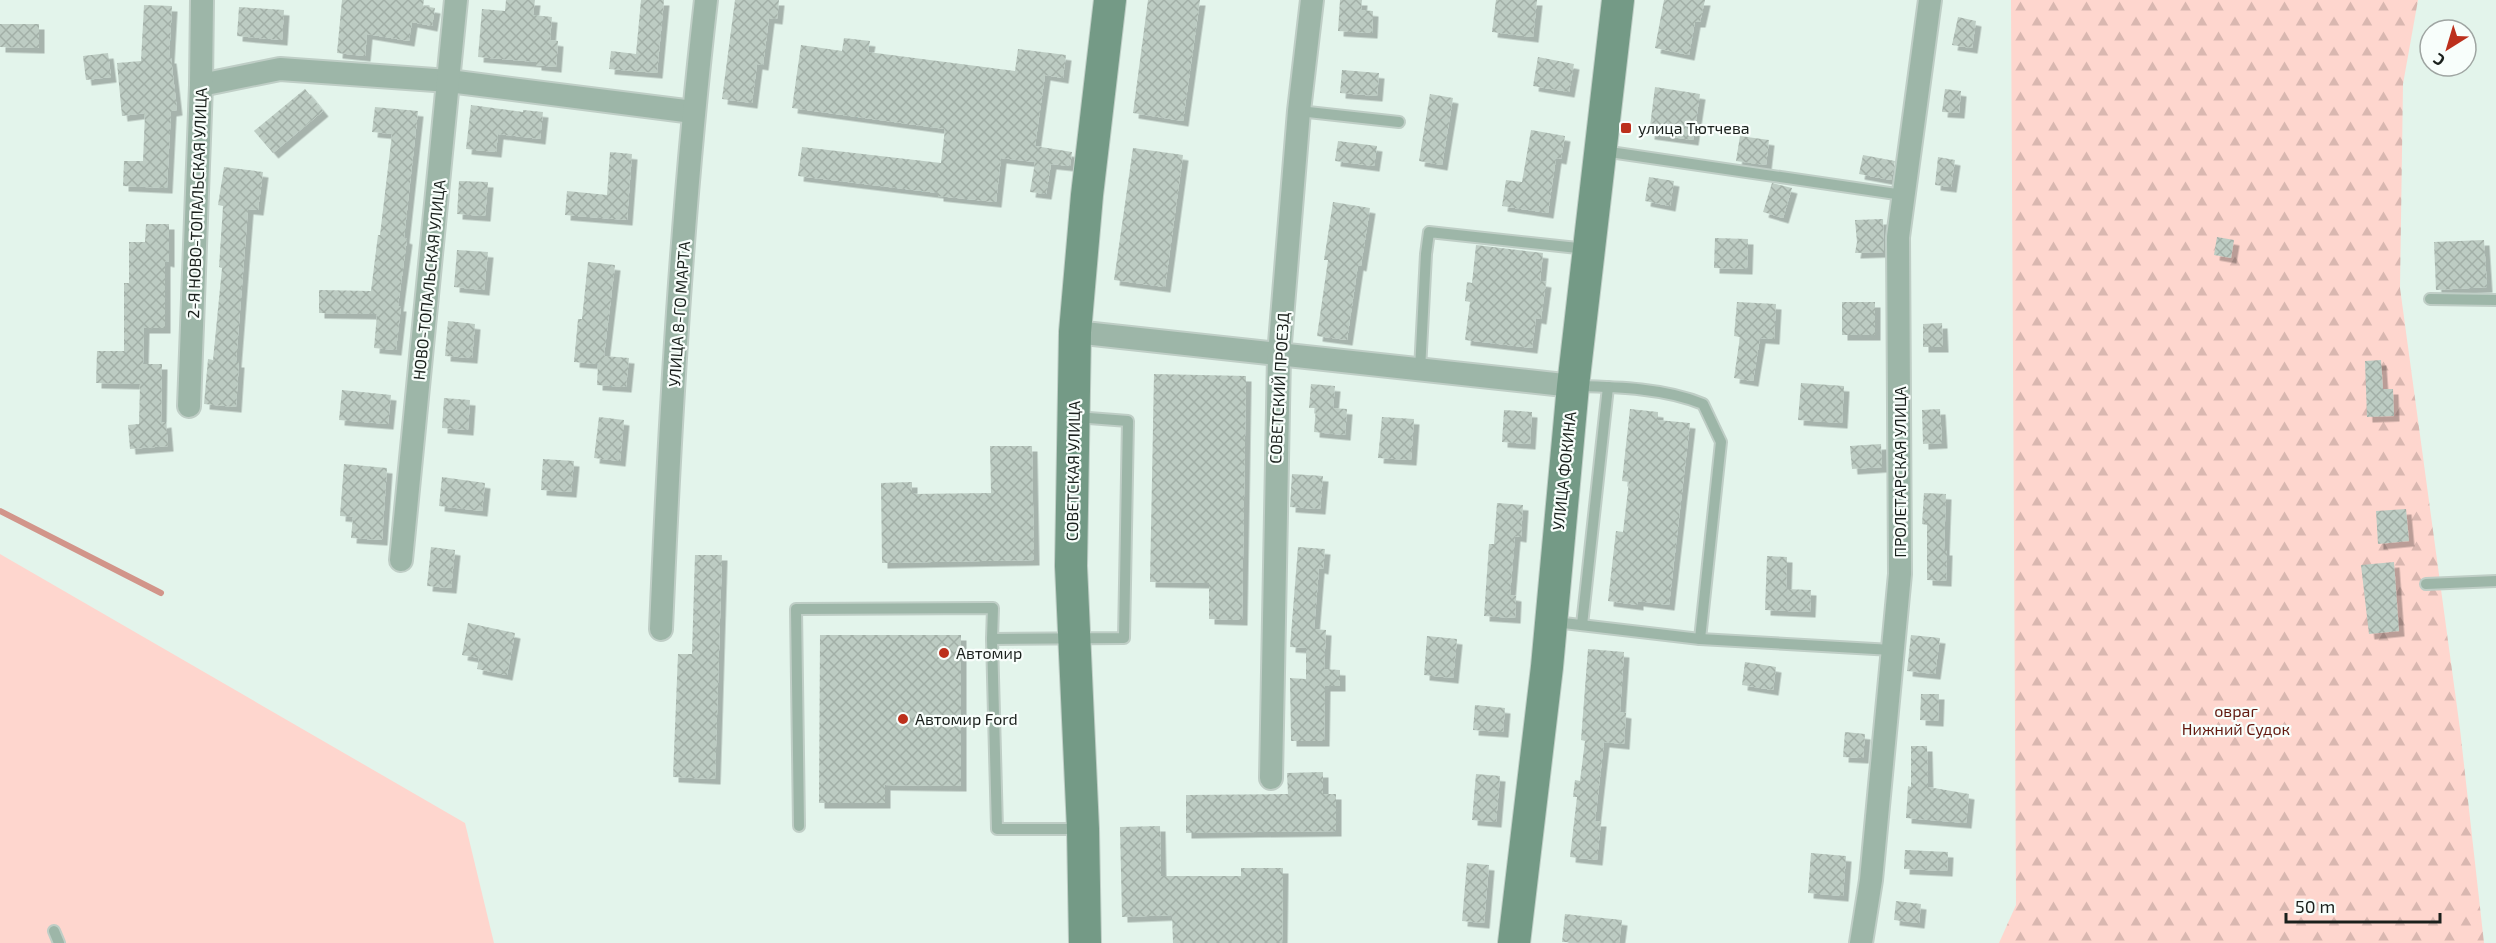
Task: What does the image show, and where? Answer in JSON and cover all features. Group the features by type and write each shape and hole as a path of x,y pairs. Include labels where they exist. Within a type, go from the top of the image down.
{"main road":[{"name":"СОВЕТСКАЯ УЛИЦА","path":"1085,943 1083,829 1071,567 1075,332 1087,195 1110,0"},
{"name":"УЛИЦА ФОКИНА","path":"1514,943 1547,667 1573,386 1618,0"}],"street":[{"name":"2-Я НОВО-ТОПАЛЬСКАЯ УЛИЦА","path":"189,406 202,0"},
{"name":"НОВО-ТОПАЛЬСКАЯ УЛИЦА","path":"401,560 456,0"},
{"name":"УЛИЦА 8-ГО МАРТА","path":"662,629 668,468 693,112 706,0"},
{"name":"СОВЕТСКИЙ ПРОЕЗД","path":"1271,778 1279,355 1299,111 1312,0"},
{"name":"ПРОЛЕТАРСКАЯ УЛИЦА","path":"1861,943 1871,880 1900,574 1898,237 1930,0"},
{"path":"201,85 280,69 448,81 693,112"},
{"path":"1075,332 1573,386"}],"lane":[{"path":"1299,111 1399,122"},
{"path":"1601,151 1903,195"},
{"path":"1420,370 1429,232 1589,250"},
{"path":"2430,299 2496,300"},
{"path":"1573,386 1608,387 1686,397 1703,404 1721,442 1700,639"},
{"path":"1582,625 1608,387"},
{"path":"992,639 1124,638 1128,421 1074,417"},
{"path":"2426,584 2496,581"},
{"path":"799,826 796,609 993,608 997,829 1083,829"},
{"path":"1550,621 1700,639 1892,650"},
{"path":"54,931 59,943"}],"green space":[{"name":"овраг Нижний Судок","path":"2011,0 2418,0 2403,84 2400,288 2460,729 2484,943 1999,943 2016,905"},
{"path":"0,554 465,823 494,943 0,943"}],"building":[{"path":"342,0 424,0 423,6 435,8 432,26 412,22 409,41 367,34 365,56 337,53"},
{"path":"506,0 535,0 533,15 552,17 550,40 558,41 556,67 536,65 536,62 478,57 482,9 505,11"},
{"path":"641,0 664,0 657,73 609,69 611,51 636,54"},
{"path":"735,0 779,0 777,19 769,18 763,65 757,64 752,103 722,99"},
{"path":"1148,0 1200,0 1183,121 1133,113"},
{"path":"1340,0 1362,0 1361,10 1373,11 1372,33 1338,31"},
{"path":"1496,0 1537,0 1533,37 1492,32"},
{"path":"1664,0 1705,0 1700,22 1695,22 1689,55 1655,48"},
{"path":"144,5 172,6 169,58 171,58 177,110 171,111 167,188 123,186 124,161 143,161 145,113 122,116 117,63 141,61"},
{"path":"239,7 284,10 282,40 237,36"},
{"path":"1958,17 1976,21 1972,48 1952,45"},
{"path":"0,24 39,24 39,48 0,47"},
{"path":"844,38 870,41 868,52 1015,71 1018,49 1066,55 1063,78 1045,75 1035,146 1072,152 1070,166 1051,164 1046,194 1030,192 1035,162 1001,158 996,202 798,176 802,147 941,163 945,129 792,108 801,45 842,51"},
{"path":"108,53 111,77 86,80 83,56"},
{"path":"1538,57 1574,64 1569,92 1533,86"},
{"path":"1342,70 1379,73 1377,96 1340,93"},
{"path":"1655,87 1700,94 1693,140 1649,134"},
{"path":"305,89 323,111 273,153 254,131"},
{"path":"1945,89 1961,91 1959,113 1942,112"},
{"path":"1430,94 1453,98 1442,165 1419,161"},
{"path":"471,105 523,112 523,110 543,112 540,139 498,134 496,152 466,149"},
{"path":"375,107 418,111 404,238 407,239 398,306 401,306 396,350 374,348 377,314 319,313 319,290 371,291 392,134 372,132"},
{"path":"1531,130 1565,136 1561,159 1556,158 1548,213 1502,206 1506,180 1522,182"},
{"path":"1740,136 1769,140 1766,165 1736,161"},
{"path":"1338,141 1377,146 1374,166 1335,161"},
{"path":"1133,148 1183,155 1165,287 1114,280"},
{"path":"610,152 632,154 627,220 565,215 567,191 607,195"},
{"path":"1863,155 1895,161 1891,180 1859,174"},
{"path":"1938,157 1955,160 1951,187 1935,185"},
{"path":"224,167 263,172 258,210 248,209 236,362 239,362 236,407 204,404 208,359 213,360 222,268 219,267 223,206 218,205"},
{"path":"1649,177 1674,181 1670,206 1645,201"},
{"path":"459,181 488,182 485,216 457,214"},
{"path":"1772,183 1792,188 1783,218 1763,212"},
{"path":"1333,202 1370,208 1361,266 1358,265 1347,340 1317,336 1328,260 1324,260"},
{"path":"1883,219 1884,252 1855,253 1857,242 1855,220"},
{"path":"146,224 169,224 169,262 165,261 165,328 144,328 143,364 162,364 161,423 166,422 168,446 130,449 128,425 139,424 140,384 96,383 97,351 124,351 124,283 129,283 129,242 145,242"},
{"path":"2217,237 2234,240 2231,258 2214,255"},
{"path":"1715,238 1748,239 1747,269 1714,268"},
{"path":"2484,240 2487,287 2436,290 2434,242"},
{"path":"1476,245 1543,253 1540,281 1546,282 1541,319 1536,318 1532,348 1465,340 1470,302 1465,301 1467,282 1472,283"},
{"path":"457,250 488,252 484,290 454,287"},
{"path":"588,262 615,265 604,356 629,358 626,387 597,385 598,364 574,362 578,319 582,319"},
{"path":"1737,302 1776,304 1774,339 1760,338 1753,381 1734,378 1740,337 1734,336"},
{"path":"1842,302 1875,302 1875,335 1842,335"},
{"path":"448,321 475,324 472,358 445,356"},
{"path":"1942,323 1943,347 1923,347 1923,324"},
{"path":"2381,360 2383,389 2393,389 2394,416 2367,417 2365,361"},
{"path":"1154,374 1246,376 1242,620 1209,619 1209,583 1150,582"},
{"path":"1801,383 1844,386 1842,423 1798,420"},
{"path":"1311,384 1335,386 1333,408 1347,409 1345,435 1314,432 1316,408 1309,408"},
{"path":"342,390 391,395 388,424 339,420"},
{"path":"444,398 470,400 468,430 442,428"},
{"path":"1630,409 1658,412 1658,420 1690,423 1669,605 1638,601 1638,605 1608,601 1616,531 1623,532 1629,482 1622,481"},
{"path":"1940,409 1942,443 1923,444 1922,410"},
{"path":"1504,410 1532,412 1530,444 1502,442"},
{"path":"599,417 624,420 620,461 594,458"},
{"path":"1382,417 1414,419 1411,460 1378,458"},
{"path":"1881,444 1882,467 1852,469 1850,446"},
{"path":"990,446 1032,446 1034,560 882,563 881,483 912,482 912,494 991,493"},
{"path":"543,459 574,461 571,492 541,490"},
{"path":"344,464 387,468 382,540 351,538 353,517 340,516"},
{"path":"1292,474 1323,476 1320,509 1290,507"},
{"path":"442,477 485,483 482,511 439,506"},
{"path":"1924,493 1946,494 1944,550 1947,550 1946,581 1927,580 1927,525 1922,524"},
{"path":"1497,503 1523,505 1521,537 1515,536 1510,595 1516,596 1515,618 1484,616 1489,544 1494,544"},
{"path":"2406,509 2409,541 2378,544 2376,511"},
{"path":"431,547 455,550 451,588 427,586"},
{"path":"1298,547 1325,549 1323,569 1319,568 1314,629 1326,630 1324,669 1340,670 1340,686 1325,686 1324,741 1291,741 1290,678 1306,679 1306,648 1290,647"},
{"path":"695,555 722,555 715,779 673,777 678,654 692,654"},
{"path":"1767,556 1787,557 1786,589 1811,590 1810,612 1765,610"},
{"path":"2394,562 2399,631 2369,634 2361,565"},
{"path":"468,623 515,633 507,675 477,669 479,658 462,655"},
{"path":"820,635 961,635 961,786 885,785 885,803 819,803"},
{"path":"1911,635 1940,638 1935,674 1907,671"},
{"path":"1427,636 1457,639 1453,678 1424,675"},
{"path":"1588,649 1624,652 1620,712 1626,713 1624,744 1604,742 1595,821 1601,821 1597,860 1570,857 1577,797 1573,797 1575,780 1580,781 1585,741 1581,740"},
{"path":"1745,662 1776,667 1773,690 1742,685"},
{"path":"1921,694 1939,694 1938,721 1920,720"},
{"path":"1475,705 1505,708 1503,732 1473,730"},
{"path":"1845,732 1865,734 1863,758 1843,757"},
{"path":"1911,746 1927,746 1928,787 1969,794 1966,823 1906,818 1908,786 1911,787"},
{"path":"1323,772 1323,794 1336,794 1336,831 1186,833 1186,795 1288,794 1287,773"},
{"path":"1476,774 1500,776 1496,822 1472,820"},
{"path":"1160,826 1161,876 1241,876 1241,868 1283,868 1282,943 1173,943 1172,915 1122,917 1120,827"},
{"path":"1905,850 1948,852 1947,871 1904,869"},
{"path":"1811,853 1846,856 1843,896 1808,893"},
{"path":"1467,863 1489,865 1484,923 1462,921"},
{"path":"1896,901 1921,904 1919,923 1894,920"},
{"path":"1565,914 1622,920 1619,943 1562,942"}],"waterway":[{"path":"0,511 161,593"}],"place":[{"name":"улица Тютчева","path":"1626,128"},
{"name":"Автомир","path":"944,653"},
{"name":"Автомир Ford","path":"903,719"}]}
